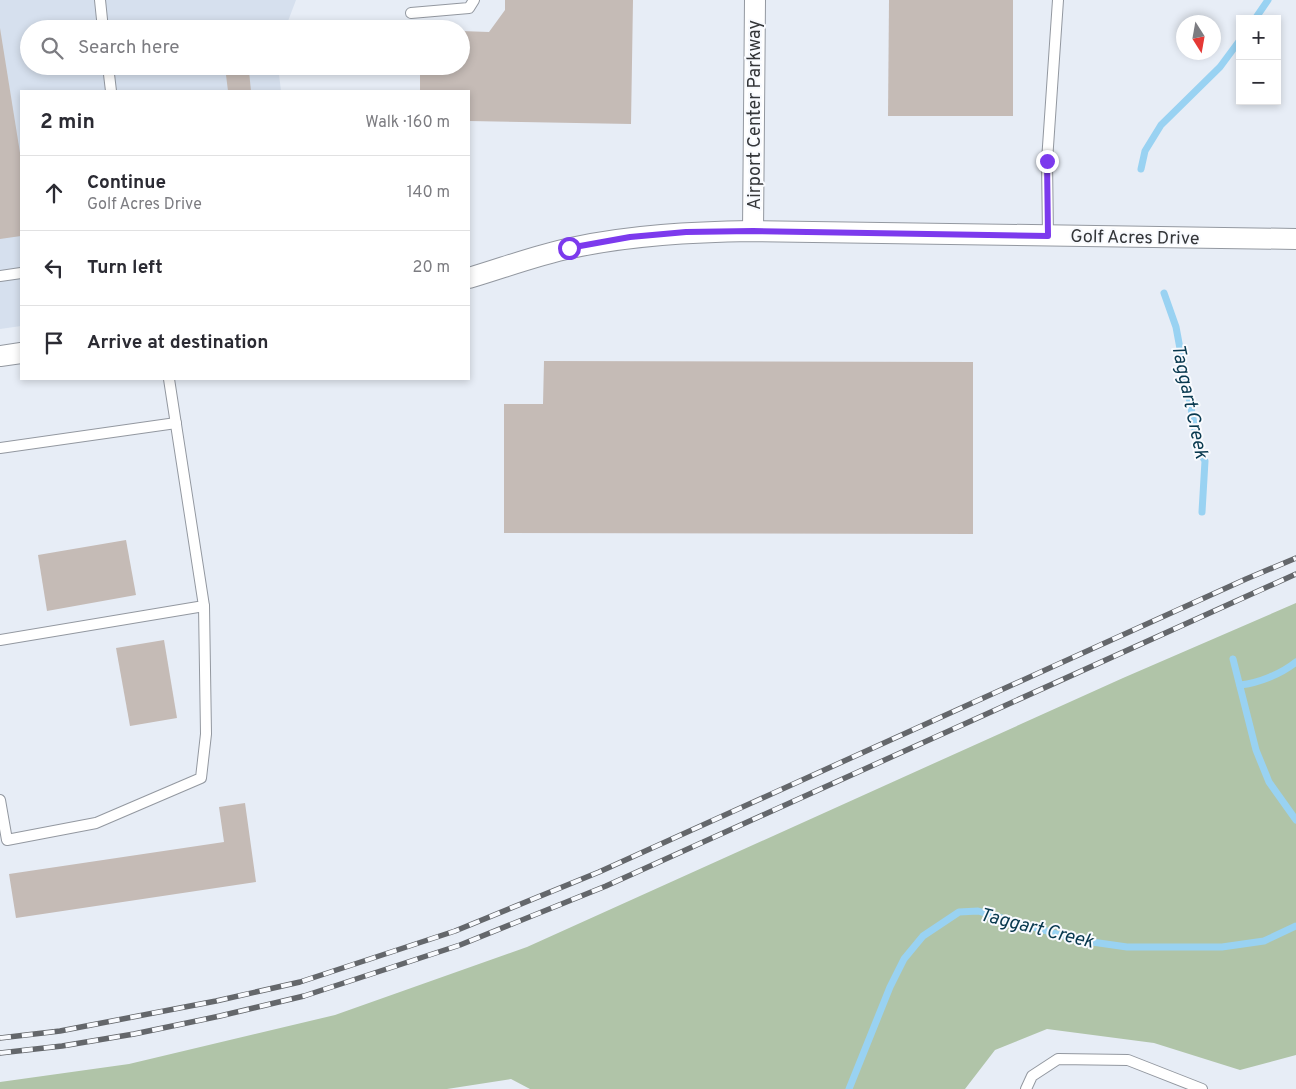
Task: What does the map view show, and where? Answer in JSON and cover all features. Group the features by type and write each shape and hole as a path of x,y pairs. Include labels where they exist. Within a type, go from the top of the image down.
{"street":[{"name":"Airport Center Parkway","path":"753,231 755,0"},
{"name":"Golf Acres Drive","path":"470,278 569,248 630,237 686,232 753,231 1296,239"},
{"path":"0,356 20,353"}],"lane":[{"path":"100,0 102,20"},
{"path":"411,13 469,8 474,0"},
{"path":"1048,236 1047,161 1058,0"},
{"path":"109,75 111,90"},
{"path":"0,276 20,273"},
{"path":"0,800 7,840 96,823 201,778 206,734 204,606 169,380"},
{"path":"0,448 176,423"},
{"path":"0,640 204,606"},
{"path":"1026,1089 1032,1076 1058,1059 1128,1060 1202,1089"}],"shaded area":[{"path":"0,0 296,0 288,20 20,20 20,75 279,75 281,90 20,90 20,326 0,329"}],"green space":[{"path":"1296,603 1296,1055 1240,1070 1154,1043 1047,1029 995,1050 965,1089 530,1089 511,1079 447,1089 0,1089 0,1082 129,1064 335,1015 527,947 1123,678"}],"building":[{"path":"505,0 633,0 631,124 470,121 470,90 420,90 420,75 470,75 470,31 489,32 505,10"},
{"path":"889,0 1013,0 1013,116 888,116"},
{"path":"0,28 20,153 20,236 0,239"},
{"path":"226,75 249,75 251,90 228,90"},
{"path":"544,361 973,362 973,534 504,533 504,404 543,404"},
{"path":"126,540 136,595 47,611 38,555"},
{"path":"164,640 177,718 130,726 116,648"},
{"path":"245,803 256,882 16,918 9,874 224,842 219,807"}],"waterway":[{"name":"Taggart Creek","path":"1258,15 1268,0"},
{"name":"Taggart Creek","path":"1141,169 1145,151 1161,125 1220,67 1236,45"},
{"name":"Taggart Creek","path":"1164,293 1176,327 1199,451 1205,461 1202,512"},
{"name":"Taggart Creek","path":"1233,659 1256,750 1269,782 1296,820"},
{"path":"1240,685 1270,677 1296,662"},
{"name":"Taggart Creek","path":"849,1089 890,987 904,959 923,936 959,912 978,911 1078,940 1127,947 1222,947 1264,941 1296,926"}],"railway":[{"path":"0,1038 60,1031 216,1001 300,982 455,931 599,872 1296,558"},
{"path":"0,1053 62,1046 134,1034 220,1016 304,996 460,945 606,886 1296,574"}],"route":[{"path":"569,248 630,237 686,232 753,231 1048,236 1047,161"}]}
